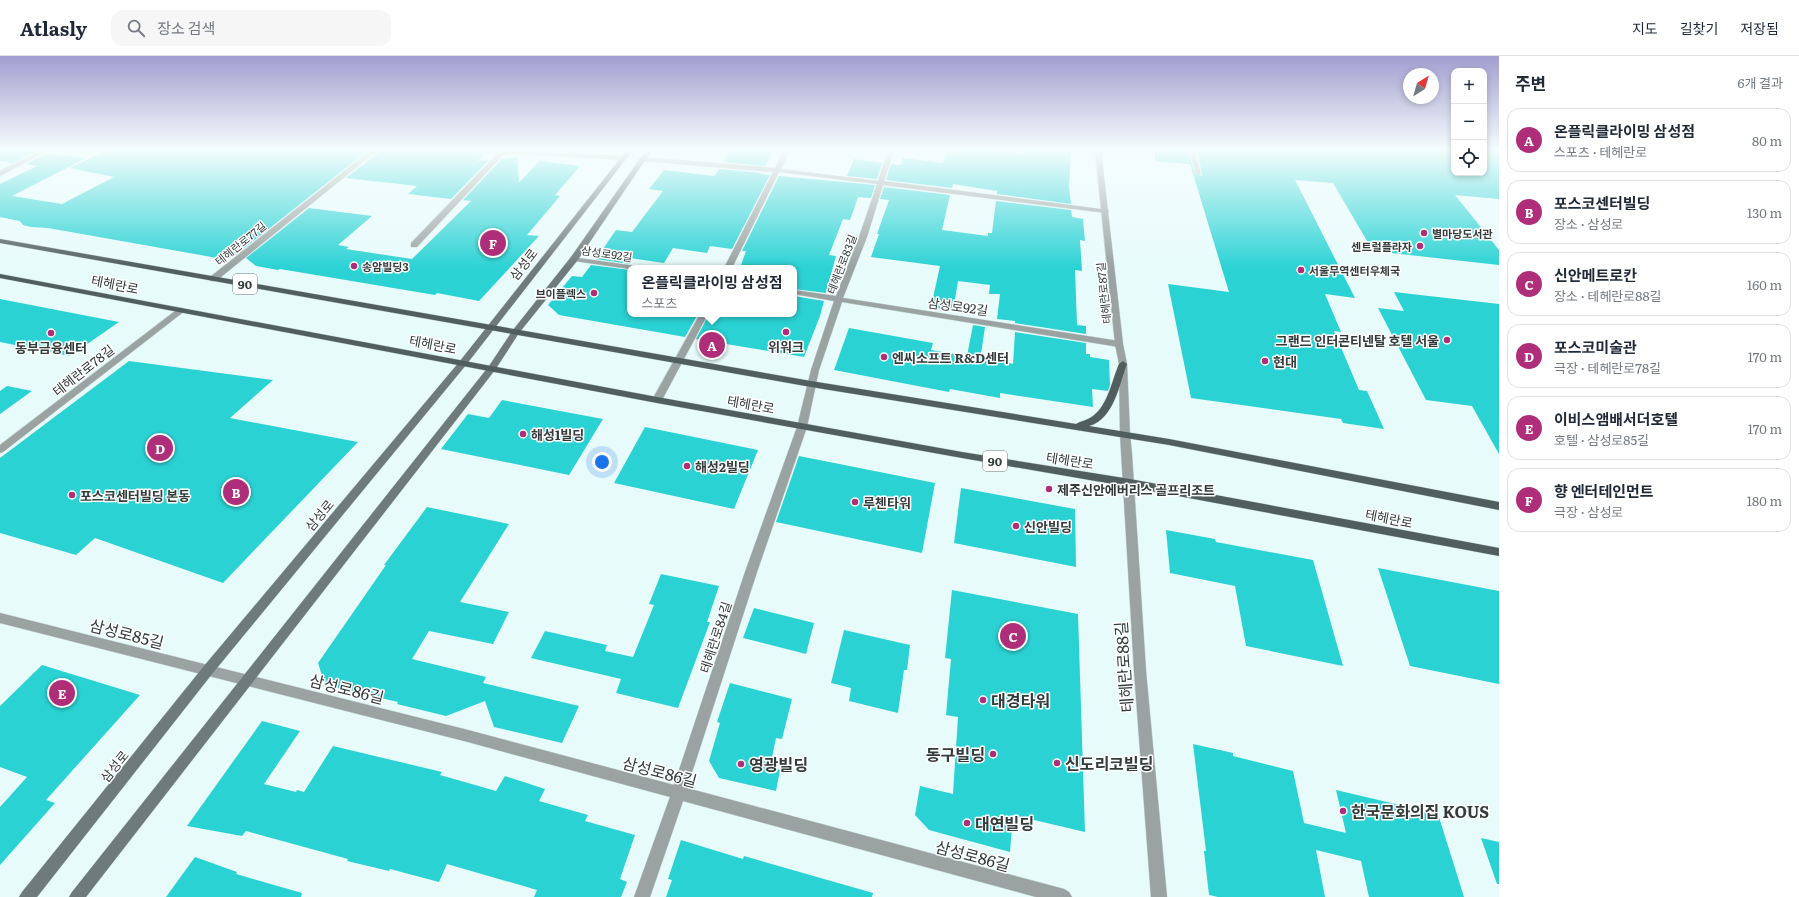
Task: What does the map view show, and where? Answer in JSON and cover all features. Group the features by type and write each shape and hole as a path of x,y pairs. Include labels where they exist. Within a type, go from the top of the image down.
{"main road":[{"name":"삼성로","path":"28,897 208,670 463,363 599,189"},
{"path":"77,897 492,368 516,332 574,259 621,189"},
{"name":"테헤란로","path":"0,241 811,384 1068,427 1125,434 1431,491 1499,506"},
{"name":"테헤란로","path":"0,276 802,427 1130,483 1499,552"},
{"path":"1068,427 1091,424 1098,418 1108,405 1116,379 1123,364"}],"street":[{"name":"테헤란로77길","path":"213,279 324,189"},
{"path":"414,245 467,189"},
{"path":"730,265 767,189"},
{"name":"테헤란로83길","path":"811,384 839,299 863,238 879,189"},
{"path":"937,189 1106,211"},
{"name":"테헤란로87길","path":"1103,189 1119,344 1123,364 1125,434"},
{"name":"삼성로92길","path":"574,259 627,267"},
{"name":"삼성로92길","path":"797,292 1119,344"},
{"name":"테헤란로78길","path":"0,450 182,310"},
{"path":"656,400 702,317"},
{"name":"테헤란로84길","path":"642,897 678,794 751,572 802,427 811,384"},
{"name":"테헤란로88길","path":"1125,434 1130,483 1136,601 1159,897"},
{"name":"삼성로85길","path":"0,618 247,680"},
{"name":"삼성로86길","path":"247,680 468,736 678,794 1064,897"}],"building":[{"path":"0,189 25,189 12,196 62,204 90,189 319,189 233,257 223,259 48,228 23,225 20,221 0,217"},
{"path":"413,189 461,189 451,199 408,194"},
{"path":"473,189 560,189 555,195 560,196 527,235 539,236 479,301 437,293 435,295 256,266 246,258 309,208 372,216 338,245 349,247 346,249 412,259 471,201 463,200"},
{"path":"651,189 763,189 732,249 710,246 707,253 673,248 664,263 630,258 630,264 596,259 616,230 632,232 663,191"},
{"path":"772,189 874,189 871,198 858,197 850,220 843,219 829,255 836,256 826,293 797,289 797,265 741,265 746,251 742,251"},
{"path":"883,189 903,189 950,195 942,230 988,236 988,233 992,233 996,201 1071,210 1072,217 1083,219 1085,241 1080,240 1082,271 1075,270 1077,325 1086,326 1086,334 997,319 1000,294 989,294 990,285 958,281 953,311 931,307 940,266 871,257 879,234 877,234 889,200 880,199"},
{"path":"986,189 1069,189 1071,204 997,194 997,191"},
{"path":"1198,189 1300,189 1355,298 1325,294 1341,332 1334,331 1359,390 1367,391 1384,429 1343,423 1341,419 1191,398 1168,284 1229,292"},
{"path":"1337,189 1499,189 1499,199 1455,195 1499,250 1499,265 1373,251"},
{"name":"브이플렉스","path":"591,265 627,270 627,317 696,317 685,337 559,315 548,305 572,276 582,277"},
{"name":"그랜드 인터콘티넨탈 호텔 서울","path":"1394,292 1499,304 1499,454 1472,406 1426,400 1378,308 1404,311"},
{"path":"797,296 824,301 820,316 804,357 696,339 707,317 797,317"},
{"name":"동부금융센터","path":"0,299 119,322 70,356 0,342"},
{"path":"973,325 985,327 981,354 1013,364 1015,332 1086,343 1086,354 1090,354 1090,357 1109,360 1110,385 1108,391 1092,389 1093,407 1000,393 1000,398 950,389 949,392 834,370 849,328 933,343 931,350 967,356"},
{"path":"129,361 273,380 230,418 358,442 223,583 95,538 76,555 0,533 0,458"},
{"path":"7,386 32,391 0,414 0,391"},
{"name":"해성1빌딩","path":"502,400 603,419 569,475 441,449 468,414 489,418"},
{"name":"해성2빌딩","path":"645,427 758,450 734,509 614,483"},
{"name":"루첸타워","path":"799,456 935,483 922,553 776,522"},
{"name":"신안빌딩","path":"961,488 1075,509 1076,567 954,543"},
{"path":"427,507 509,524 460,602 509,612 493,644 429,631 412,659 486,677 483,683 579,706 562,743 494,727 485,701 446,716 397,704 398,702 325,685 318,663 386,565 384,565"},
{"path":"1166,530 1215,539 1216,542 1313,560 1343,666 1246,646 1235,586 1170,573"},
{"path":"1378,568 1499,591 1499,684 1410,666"},
{"path":"661,574 719,586 707,622 710,622 678,708 616,693 621,679 531,658 545,631 607,645 605,651 633,657 654,605 649,604"},
{"path":"952,590 1078,614 1085,832 1013,815 1010,852 929,830 915,815 920,786 953,794 958,717 946,715 951,659 945,658"},
{"path":"754,608 814,623 806,654 743,638"},
{"path":"844,630 910,645 907,670 904,670 898,713 849,701 851,688 831,683"},
{"path":"42,665 140,695 46,800 55,803 0,865 0,807 27,777 0,767 0,706"},
{"path":"730,683 792,699 782,739 776,738 770,767 780,770 776,791 719,778 709,761 720,723 717,722"},
{"path":"262,721 300,731 264,784 296,792 297,790 304,792 333,746 442,772 440,775 496,791 505,776 545,789 539,801 588,815 585,821 635,835 620,879 627,882 621,897 534,897 537,890 447,864 439,882 390,869 389,871 347,861 348,859 246,831 242,836 187,826"},
{"path":"1193,744 1233,753 1233,756 1293,771 1304,823 1346,833 1336,790 1438,814 1464,897 1369,897 1361,861 1316,850 1325,897 1218,897 1209,895 1204,851 1206,851"},
{"path":"1481,838 1499,842 1499,884 1497,884"},
{"path":"681,840 743,859 744,856 873,893 872,897 666,897 672,880 668,879"},
{"path":"195,857 237,872 236,874 302,893 301,897 166,897"}],"place":[{"name":"별마당도서관","path":"1424,233"},
{"name":"향 엔터테인먼트","path":"493,243"},
{"name":"센트럴플라자","path":"1420,246"},
{"name":"송암빌딩3","path":"354,266"},
{"name":"서울무역센터우체국","path":"1301,270"},
{"name":"브이플렉스","path":"594,293"},
{"name":"위워크","path":"786,332"},
{"name":"동부금융센터","path":"51,333"},
{"name":"그랜드 인터콘티넨탈 호텔 서울","path":"1447,340"},
{"name":"온플릭클라이밍 삼성점","path":"712,345"},
{"name":"엔씨소프트 R&D센터","path":"884,357"},
{"name":"현대","path":"1265,361"},
{"name":"해성1빌딩","path":"523,434"},
{"name":"포스코미술관","path":"160,448"},
{"name":"해성2빌딩","path":"687,466"},
{"name":"제주신안에버리스 골프리조트","path":"1049,489"},
{"name":"포스코센터빌딩","path":"236,492"},
{"name":"포스코센터빌딩 본동","path":"72,495"},
{"name":"루첸타워","path":"855,502"},
{"name":"신안빌딩","path":"1016,526"},
{"name":"신안메트로칸","path":"1013,636"},
{"name":"이비스앰배서더호텔","path":"62,693"},
{"name":"대경타워","path":"983,700"},
{"name":"동구빌딩","path":"993,754"},
{"name":"신도리코빌딩","path":"1057,763"},
{"name":"영광빌딩","path":"741,764"},
{"name":"한국문화의집 KOUS","path":"1343,811"},
{"name":"대연빌딩","path":"967,823"}]}
